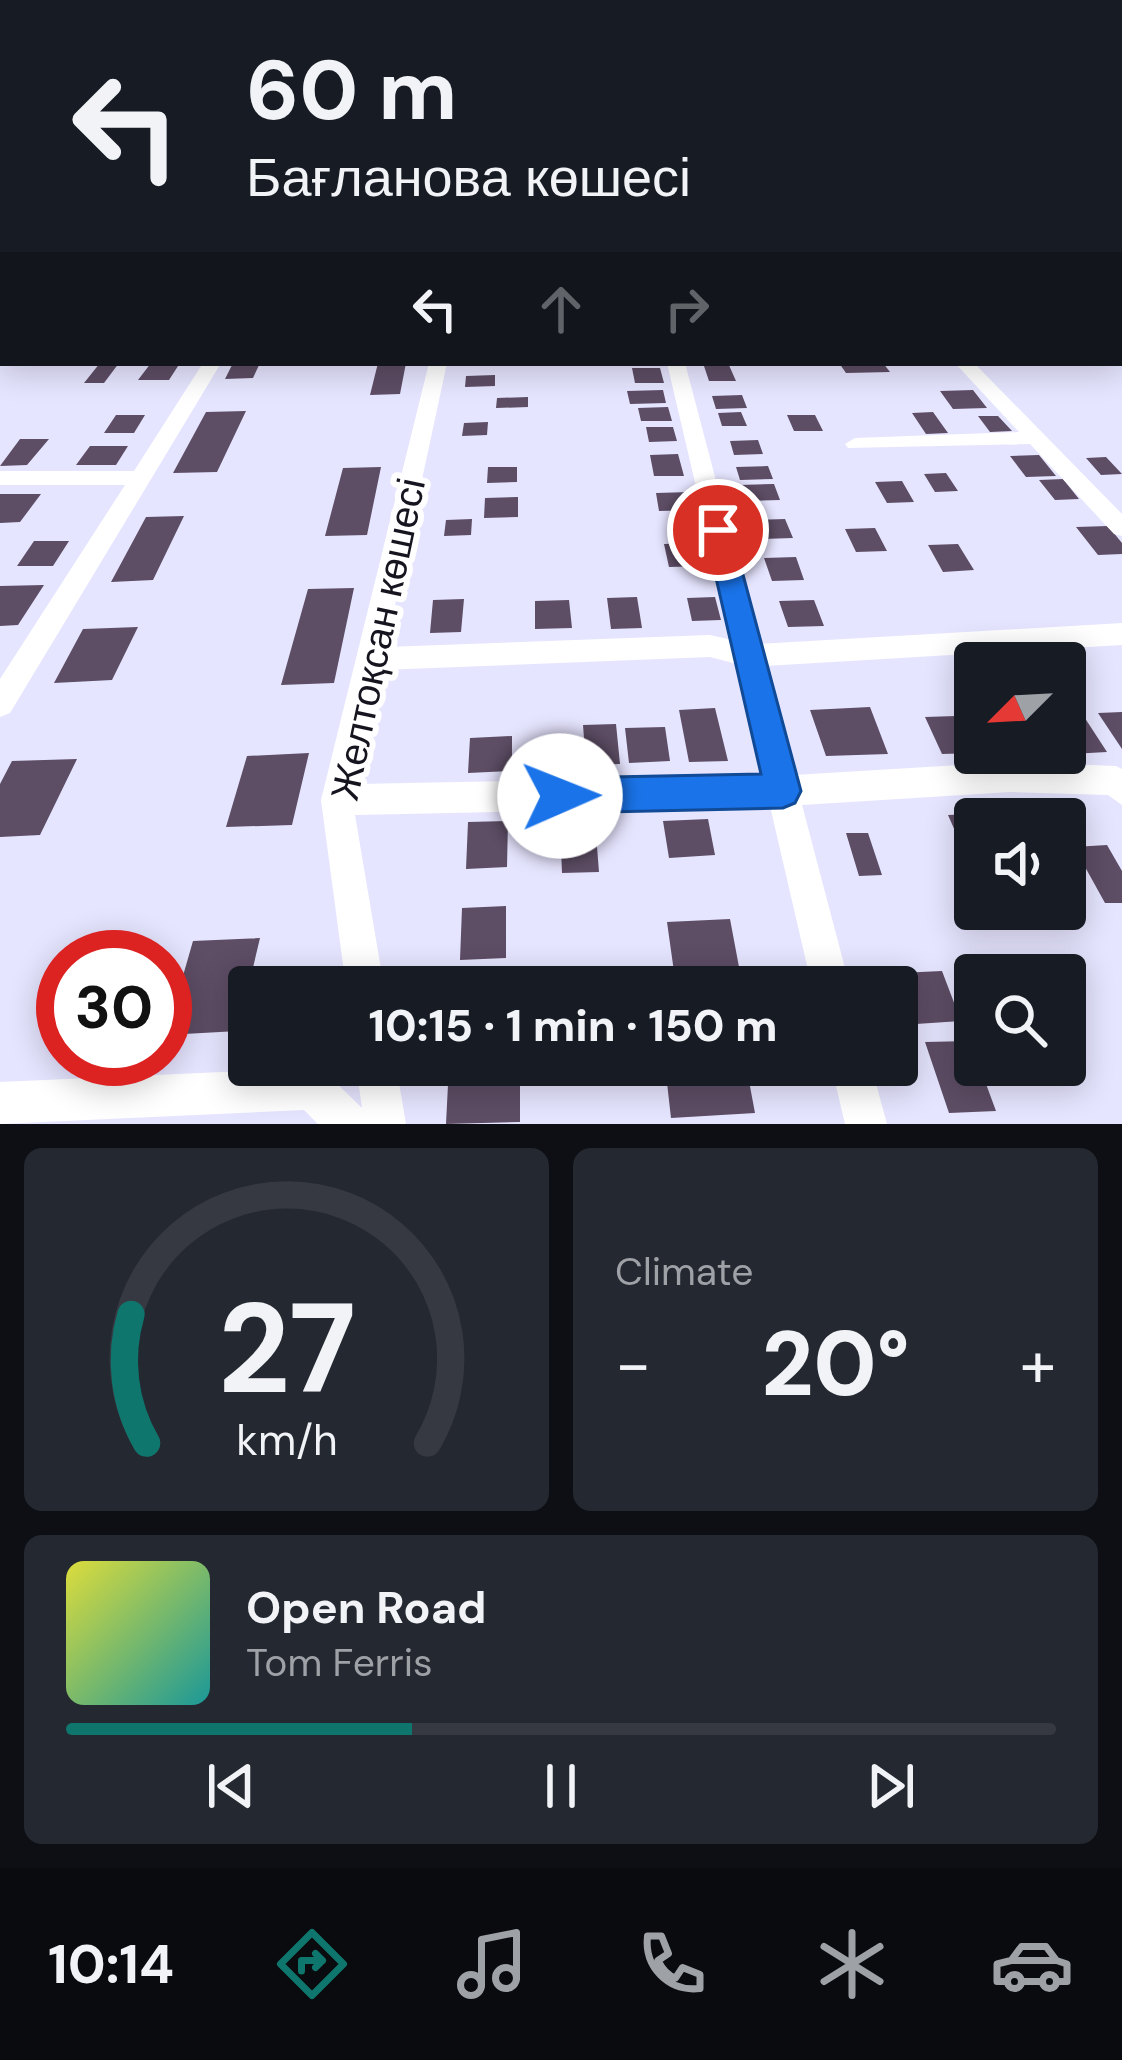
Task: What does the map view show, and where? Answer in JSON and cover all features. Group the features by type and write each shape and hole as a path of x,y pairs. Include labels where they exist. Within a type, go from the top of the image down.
{"street":[{"path":"0,704 210,366"},
{"name":"Желтоқсан көшесі","path":"362,966 337,800 437,366"},
{"path":"677,366 827,966"},
{"path":"967,366 1122,528"},
{"path":"855,444 1036,438"},
{"path":"0,478 140,478"},
{"path":"370,659 710,646 749,656 1122,634"},
{"path":"337,800 783,791 1010,777 1119,786"},
{"path":"379,1086 385,1124"},
{"path":"856,1086 866,1124"},
{"path":"0,1103 312,1089 348,1124"}],"building":[{"path":"98,366 117,366 104,383 84,383"},
{"path":"149,366 178,366 169,380 138,380"},
{"path":"232,366 259,366 253,378 225,379"},
{"path":"377,366 405,366 400,394 370,395"},
{"path":"704,366 729,366 736,381 709,381"},
{"path":"841,366 885,366 890,372 846,373"},
{"path":"632,368 660,368 664,383 635,383"},
{"path":"495,375 495,386 465,387 466,376"},
{"path":"663,390 666,403 630,404 627,391"},
{"path":"973,390 987,408 953,409 940,391"},
{"path":"742,395 747,408 716,409 712,396"},
{"path":"528,397 528,407 496,408 497,398"},
{"path":"668,407 672,421 641,421 638,408"},
{"path":"246,411 217,472 173,473 206,412"},
{"path":"741,412 747,426 722,426 718,413"},
{"path":"933,412 948,433 926,434 912,413"},
{"path":"116,415 145,415 134,433 104,433"},
{"path":"787,415 815,415 823,431 794,431"},
{"path":"978,416 998,416 1012,431 990,432"},
{"path":"488,422 487,435 462,436 464,423"},
{"path":"646,427 673,427 677,441 649,442"},
{"path":"20,439 49,439 27,465 0,466"},
{"path":"758,440 763,454 734,455 730,441"},
{"path":"90,446 128,446 116,465 76,465"},
{"path":"678,454 684,476 654,476 650,455"},
{"path":"1039,455 1056,476 1026,477 1010,456"},
{"path":"1106,457 1122,474 1101,475 1086,458"},
{"path":"768,466 773,479 740,480 736,467"},
{"path":"381,467 367,535 325,536 343,468"},
{"path":"488,467 517,467 517,482 487,483"},
{"path":"946,473 958,491 935,492 924,474"},
{"path":"1063,479 1079,499 1055,500 1039,480"},
{"path":"902,481 914,502 887,503 875,482"},
{"path":"774,484 780,500 746,501 740,485"},
{"path":"691,492 696,510 659,511 656,493"},
{"path":"0,494 41,494 20,522 0,523"},
{"path":"518,497 518,517 484,518 485,498"},
{"path":"184,516 153,580 111,582 146,517"},
{"path":"472,519 471,535 444,536 446,520"},
{"path":"785,519 793,538 758,539 752,520"},
{"path":"1108,526 1122,543 1122,554 1098,555 1076,527"},
{"path":"875,528 887,551 856,552 845,529"},
{"path":"34,541 69,541 53,566 17,566"},
{"path":"698,543 704,566 669,567 664,544"},
{"path":"958,544 974,570 943,572 928,545"},
{"path":"796,557 804,580 772,581 764,558"},
{"path":"44,585 18,625 0,626 0,586"},
{"path":"354,588 334,683 281,685 308,589"},
{"path":"637,597 642,628 611,629 607,598"},
{"path":"715,597 721,620 692,621 687,598"},
{"path":"464,599 461,632 430,633 433,600"},
{"path":"569,600 572,628 535,629 535,601"},
{"path":"814,600 824,626 788,627 779,601"},
{"path":"138,627 112,680 54,683 83,629"},
{"path":"870,707 888,754 826,756 810,710"},
{"path":"715,708 728,761 689,762 679,710"},
{"path":"1122,712 1122,749 1098,713"},
{"path":"954,716 954,754 942,754 925,717"},
{"path":"1086,720 1107,752 1086,753"},
{"path":"616,724 620,764 586,765 583,725"},
{"path":"665,727 670,761 629,763 625,728"},
{"path":"512,736 512,771 468,773 470,738"},
{"path":"309,753 292,825 226,827 247,756"},
{"path":"77,759 40,835 0,837 0,784 12,761"},
{"path":"708,819 715,855 669,858 663,821"},
{"path":"508,821 507,867 466,869 468,822"},
{"path":"595,821 599,872 562,873 560,823"},
{"path":"846,833 868,833 882,875 859,876"},
{"path":"1107,845 1122,871 1122,903 1105,903 1086,869 1086,846"},
{"path":"506,906 506,958 460,960 462,908"},
{"path":"730,919 739,966 673,966 667,922"},
{"path":"260,938 253,966 228,966 228,1032 192,1034 193,941"},
{"path":"942,971 954,1003 954,1021 918,1024 918,972"},
{"path":"954,1041 954,1086 987,1086 996,1111 949,1113 925,1042"},
{"path":"448,1086 520,1086 520,1122 446,1124"},
{"path":"667,1086 750,1086 755,1113 671,1118"}],"route":[{"path":"560,796 783,791 718,530"}]}
